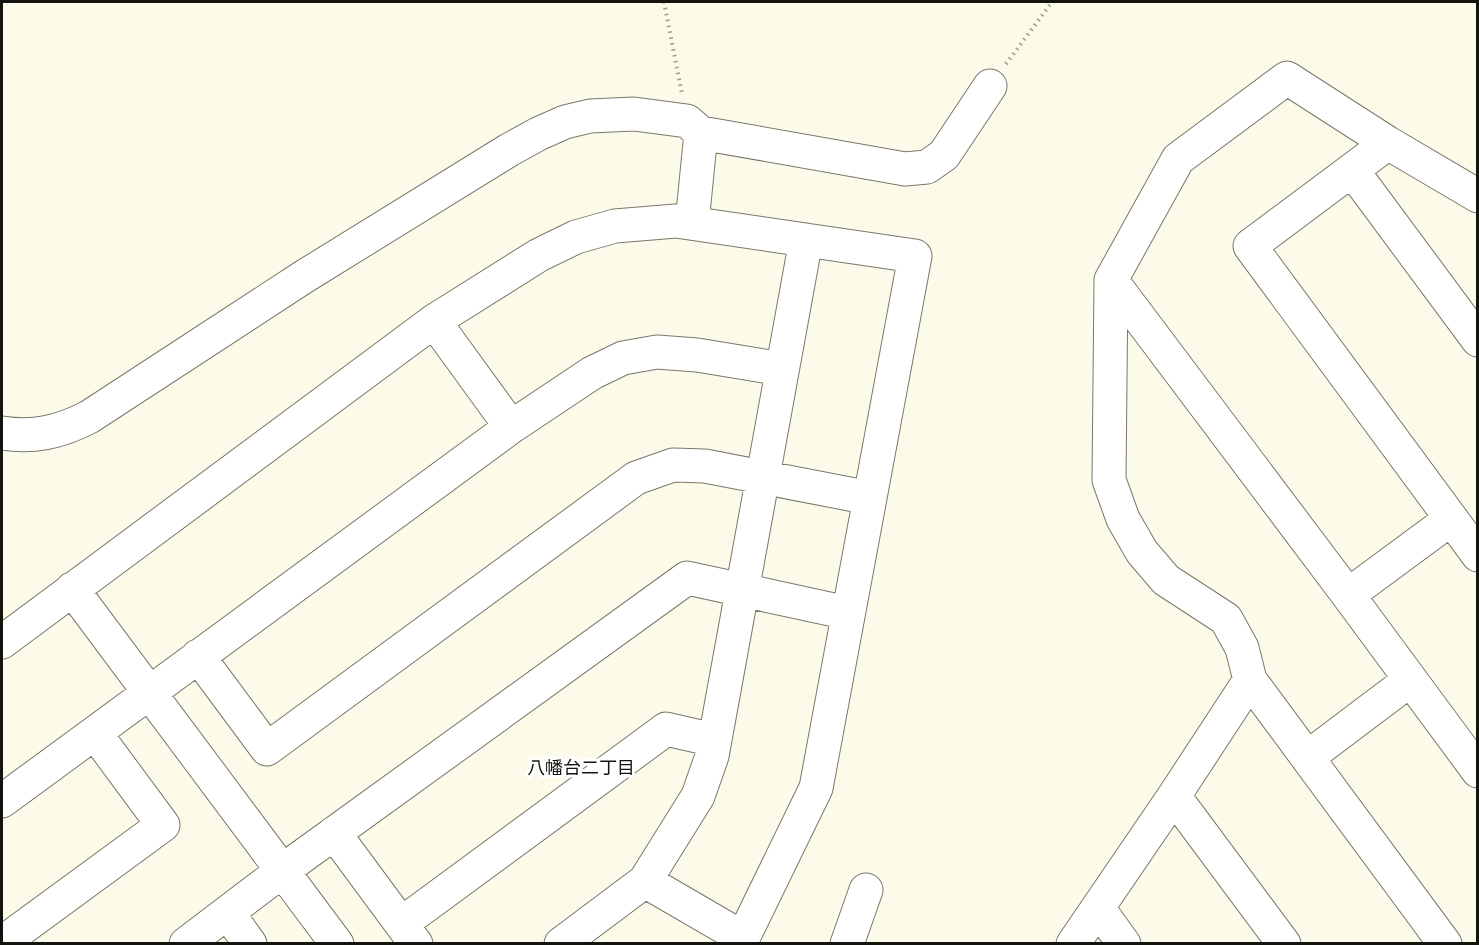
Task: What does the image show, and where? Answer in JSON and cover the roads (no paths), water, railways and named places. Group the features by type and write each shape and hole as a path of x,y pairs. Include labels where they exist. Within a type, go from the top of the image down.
{"street":[{"path":"1445,944 1250,680 1242,648 1226,619 1166,580 1142,552 1123,519 1109,480 1112,280 1178,159 1287,78 1388,143 1478,196"},
{"path":"2,433 29,436 51,432 89,417 305,276 509,150 565,122 590,116 634,114 905,169 927,167 944,155 990,86"},
{"path":"692,223 694,127"},
{"path":"1388,143 1250,246 1478,555"},
{"path":"1352,170 1478,340"},
{"path":"2,642 434,321 539,255 576,237 615,226 676,221 915,256 816,788 742,941 645,881"},
{"path":"561,944 645,881 698,796 712,756 806,240"},
{"path":"1112,280 1478,771"},
{"path":"434,321 511,427"},
{"path":"2,801 511,427 592,373 623,358 657,352 697,355 782,369"},
{"path":"198,656 267,749 636,478 673,465 705,466 870,498"},
{"path":"1348,595 1451,519"},
{"path":"186,944 334,833 687,578 848,613"},
{"path":"72,589 337,944"},
{"path":"1073,944 1250,680"},
{"path":"1308,757 1410,680"},
{"path":"334,833 408,934 666,729 714,740"},
{"path":"2,943 163,825 95,733"},
{"path":"1174,796 1284,944"},
{"path":"847,944 866,890"},
{"path":"1098,908 1124,944"},
{"path":"228,913 250,944"}],"district":[{"name":"八幡台二丁目","path":"581,768"}]}
